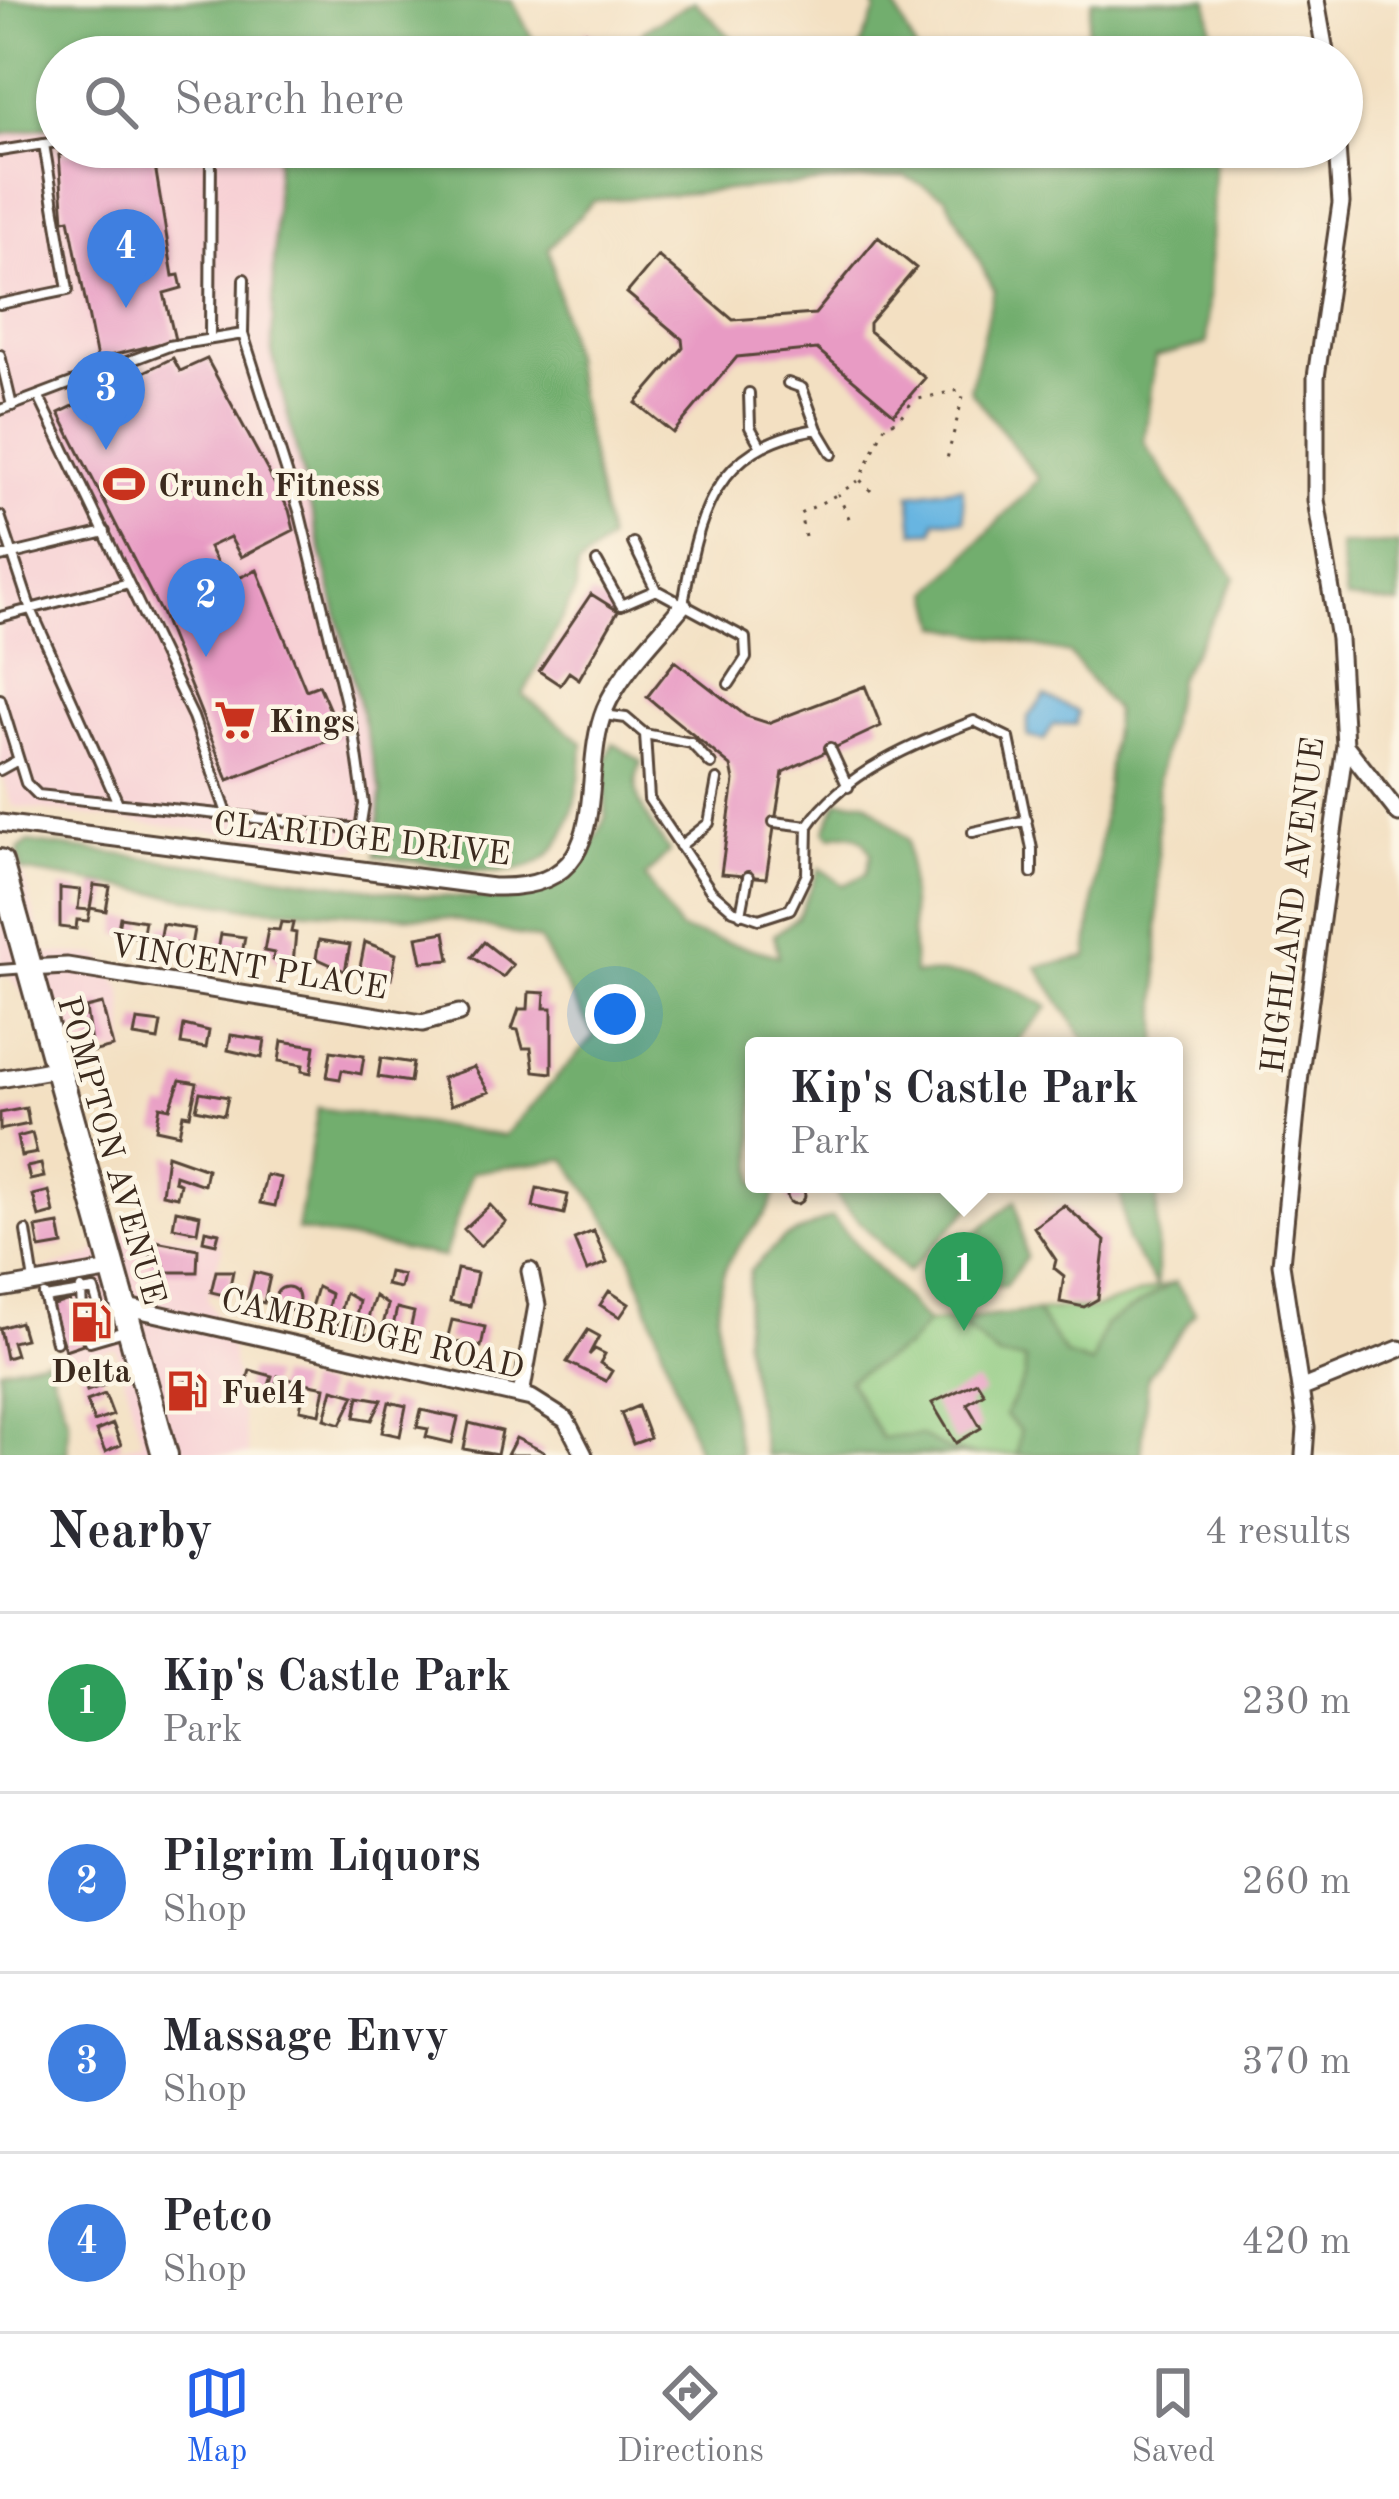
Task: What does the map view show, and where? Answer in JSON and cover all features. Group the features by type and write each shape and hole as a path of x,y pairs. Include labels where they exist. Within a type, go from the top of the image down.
{"main road":[{"name":"POMPTON AVENUE","path":"0,863 112,1270 107,1329 165,1455"}],"street":[{"path":"1316,0 1322,36"},
{"name":"HIGHLAND AVENUE","path":"1304,1455 1300,1389 1281,1264 1300,1073 1345,745 1340,638 1316,500 1316,377 1341,203 1338,168"},
{"name":"CLARIDGE DRIVE","path":"0,823 518,886 562,866 584,838 594,805 603,715 614,692 683,605"},
{"path":"1345,745 1399,814"},
{"name":"VINCENT PLACE","path":"28,968 67,966 422,1023 459,1013"},
{"path":"0,1079 56,1069"},
{"path":"0,1289 80,1284 112,1270"},
{"path":"521,1396 537,1305 530,1271"},
{"name":"CAMBRIDGE ROAD","path":"107,1329 521,1396 558,1413 584,1455"},
{"path":"1300,1389 1399,1349"}],"lane":[{"path":"0,151 36,144"},
{"path":"0,304 68,290 48,168"},
{"path":"210,339 211,168"},
{"path":"0,699 18,760 38,795 360,830 364,804 355,740 300,514 243,334 244,279"},
{"path":"0,410 169,346 243,334"},
{"path":"0,355 12,406"},
{"path":"788,383 802,388 817,430 832,454"},
{"path":"749,393 750,427 760,445"},
{"path":"39,397 193,717 228,816"},
{"path":"683,605 693,541 708,501 725,475 760,445 817,430"},
{"path":"0,516 30,607 118,804"},
{"path":"0,557 104,532"},
{"path":"633,543 656,590 745,638 746,658 729,684"},
{"path":"597,562 621,604 656,590"},
{"path":"0,616 125,584"},
{"path":"603,715 626,718 645,734 691,743 711,764"},
{"path":"645,734 649,799 710,891 741,914 769,919 790,909 808,874 808,826 848,787 896,753 974,721 1009,738 1027,820 1032,873"},
{"path":"830,748 848,787"},
{"path":"0,770 18,760"},
{"path":"680,846 709,823 718,780"},
{"path":"973,832 1027,820"},
{"path":"774,822 808,826"},
{"path":"741,914 748,877"},
{"path":"0,970 28,968"},
{"path":"26,1231 56,1342"},
{"path":"80,1284 86,1313"},
{"path":"80,1284 94,1290 107,1329"}],"path":[{"path":"806,537 800,514 860,480 886,423 897,421 912,398 959,390 963,396 947,459"},
{"path":"860,480 871,490"},
{"path":"838,494 849,518"},
{"path":"367,839 367,859"}],"shaded area":[{"path":"36,129 36,168 276,168 272,352 381,792 374,839 353,850 12,806 0,766 0,135"},
{"path":"22,871 45,953 100,955 123,991 126,1052 72,1056 9,975 0,976 0,875"},
{"path":"120,1225 223,1246 207,1298 230,1344 249,1455 104,1455 142,1441 116,1349 66,1362 39,1271 90,1256"}],"green space":[{"path":"0,0 512,0 531,36 36,36 36,129 0,135"},
{"path":"872,0 892,0 909,36 865,36 876,11"},
{"path":"1092,0 1208,0 1212,36 1086,36"},
{"path":"694,1 730,36 640,36"},
{"path":"276,168 1214,168 1207,344 1155,357 1144,443 1235,578 1178,679 1158,780 1158,1037 1083,1037 1037,967 1087,957 1115,711 1069,653 939,626 931,592 1039,479 970,390 994,290 946,197 904,176 593,201 549,248 608,540 577,567 576,590 523,695 583,743 576,796 564,833 547,856 524,868 462,869 376,856 381,792 272,352"},
{"path":"1399,544 1399,604 1346,599 1339,545"},
{"path":"613,743 642,762 637,774 638,797 669,852 645,877 680,930 779,956 774,935 798,917 820,868 843,885 866,874 871,854 864,843 850,834 831,837 825,831 838,801 866,801 908,840 914,974 983,978 1048,1007 1021,1037 745,1037 745,1193 775,1193 764,1216 729,1261 721,1283 718,1332 740,1455 699,1455 630,1254 566,1159 472,1172 444,1257 297,1230 318,1108 504,1136 594,1036 539,940 452,919 243,907 22,871 18,850 29,842 417,895 508,900 556,884 589,853 606,816 605,763"},
{"path":"836,1193 984,1193 908,1272"},
{"path":"1120,1193 1157,1193 1157,1287 1127,1241"},
{"path":"1016,1200 1026,1258 1005,1286 928,1289 925,1274"},
{"path":"832,1217 927,1323 1067,1308 1089,1310 1175,1282 1195,1312 1148,1376 1141,1455 765,1455 744,1339 750,1271 783,1239"},
{"path":"832,1217 927,1323 908,1346 849,1380 881,1438 920,1435 951,1451 977,1455 765,1455 744,1339 750,1271 783,1239"},
{"path":"1175,1282 1195,1312 1148,1376 1141,1455 1017,1455 1020,1431 1005,1415 1025,1377 1025,1360 999,1357 956,1320 1036,1311 1066,1355 1092,1364 1105,1325"},
{"path":"47,1359 68,1420 67,1455 0,1452 0,1369"}],"water":[{"path":"962,487 965,520 936,520 933,531 914,532 910,494"},
{"path":"1045,696 1078,712 1076,724 1053,725 1044,740 1028,737 1028,717"}],"building":[{"path":"60,168 155,168 173,276 179,275 182,288 164,293 175,340 97,359 69,219 64,220"},
{"path":"878,237 916,268 869,323 869,331 925,378 894,414 817,349 737,357 673,433 636,403 683,348 682,339 627,293 658,256 733,320 815,314"},
{"path":"173,358 180,371 207,359 289,510 294,530 241,557 230,537 209,547 227,583 257,570 306,690 319,685 341,736 228,780 161,613 59,413"},
{"path":"591,594 618,611 579,679 569,672 560,685 539,671"},
{"path":"675,661 746,716 768,723 865,686 881,726 783,772 766,878 721,874 734,781 731,766 647,697"},
{"path":"94,885 110,887 106,911 90,908"},
{"path":"60,888 80,890 78,909 90,910 88,921 77,920 76,929 60,927"},
{"path":"120,917 145,921 142,938 117,934"},
{"path":"281,922 293,923 291,932 296,933 293,963 273,960 274,953 264,951 268,929 279,930"},
{"path":"162,924 194,929 191,946 159,941"},
{"path":"445,932 450,960 422,962 417,937"},
{"path":"221,934 245,937 242,954 218,951"},
{"path":"319,940 350,945 345,971 316,958"},
{"path":"365,942 396,954 391,979 360,967"},
{"path":"484,942 513,965 503,977 472,957"},
{"path":"529,992 545,993 544,1008 552,1008 552,1073 534,1071 531,1048 523,1048 518,1030 512,1029 519,1009 528,1009"},
{"path":"102,1004 113,1047 92,1052 86,1008"},
{"path":"137,1020 161,1023 158,1040 134,1036"},
{"path":"184,1025 209,1031 206,1048 181,1044"},
{"path":"231,1035 265,1040 262,1058 228,1050"},
{"path":"282,1041 315,1046 311,1073 302,1071 303,1065 279,1061"},
{"path":"331,1051 364,1056 361,1074 342,1070 340,1079 327,1077"},
{"path":"381,1058 413,1063 410,1082 378,1077"},
{"path":"474,1067 489,1092 451,1105 442,1078"},
{"path":"180,1080 197,1083 190,1115 183,1114 179,1134 156,1129 160,1106 170,1108"},
{"path":"200,1092 228,1097 224,1115 196,1109"},
{"path":"26,1108 29,1124 0,1130 0,1113"},
{"path":"32,1133 37,1153 21,1156 17,1137"},
{"path":"167,1155 207,1169 204,1185 175,1175 174,1181 180,1183 177,1197 162,1194"},
{"path":"41,1164 44,1177 30,1180 27,1167"},
{"path":"266,1175 281,1178 275,1206 260,1203"},
{"path":"537,1188 568,1195 564,1214 533,1207"},
{"path":"49,1191 54,1213 39,1217 33,1195"},
{"path":"788,1193 804,1193 803,1202 789,1202"},
{"path":"490,1205 506,1222 480,1246 464,1229"},
{"path":"1064,1205 1105,1241 1098,1299 1084,1307 1060,1302 1064,1276 1054,1268 1056,1260 1034,1227"},
{"path":"176,1210 200,1215 197,1232 173,1227"},
{"path":"59,1224 63,1245 40,1249 36,1228"},
{"path":"205,1230 219,1233 216,1244 203,1241"},
{"path":"594,1231 607,1263 587,1271 574,1239"},
{"path":"150,1240 198,1249 197,1272 163,1272 164,1265 151,1265"},
{"path":"457,1269 477,1273 470,1306 450,1302"},
{"path":"216,1271 233,1271 228,1296 211,1292"},
{"path":"254,1272 270,1276 264,1303 247,1299"},
{"path":"389,1272 403,1275 400,1288 386,1285"},
{"path":"287,1287 296,1290 296,1308 287,1311 278,1308 275,1299 278,1290"},
{"path":"317,1287 331,1294 324,1325 307,1321"},
{"path":"609,1291 629,1304 620,1317 600,1305"},
{"path":"345,1293 359,1301 353,1331 336,1328"},
{"path":"375,1296 388,1305 380,1337 363,1333"},
{"path":"69,1300 83,1344 65,1350 51,1306"},
{"path":"397,1308 414,1312 407,1344 390,1340"},
{"path":"452,1320 485,1327 481,1347 447,1340"},
{"path":"20,1322 25,1339 12,1342 16,1355 6,1358 0,1328"},
{"path":"588,1330 599,1336 589,1355 595,1349 605,1354 600,1363 612,1371 606,1381 567,1362"},
{"path":"98,1365 104,1385 87,1391 80,1370"},
{"path":"250,1370 272,1376 265,1398 244,1391"},
{"path":"278,1376 299,1382 294,1400 273,1394"},
{"name":"Fuel4","path":"200,1378 205,1396 174,1404 170,1386"},
{"path":"977,1382 984,1393 967,1404 981,1428 956,1443 932,1403"},
{"path":"305,1383 325,1387 320,1414 300,1410"},
{"path":"333,1389 355,1395 341,1424 325,1419"},
{"path":"105,1394 113,1415 94,1422 87,1401"},
{"path":"359,1396 382,1400 372,1420 355,1417"},
{"path":"389,1402 406,1406 400,1436 382,1432"},
{"path":"638,1406 650,1438 633,1444 621,1413"},
{"path":"421,1410 458,1418 452,1443 426,1437 428,1429 417,1427"},
{"path":"469,1423 502,1431 497,1455 464,1449"},
{"path":"113,1424 121,1445 105,1452 96,1431"},
{"path":"516,1438 544,1452 507,1455"}],"place":[{"name":"Petco","path":"126,308"},
{"name":"Massage Envy","path":"106,450"},
{"name":"Crunch Fitness","path":"124,484"},
{"name":"Pilgrim Liquors","path":"206,657"},
{"name":"Kings","path":"235,720"},
{"name":"Delta","path":"91,1322"},
{"name":"Kip's Castle Park","path":"964,1331"},
{"name":"Fuel4","path":"187,1391"}]}
